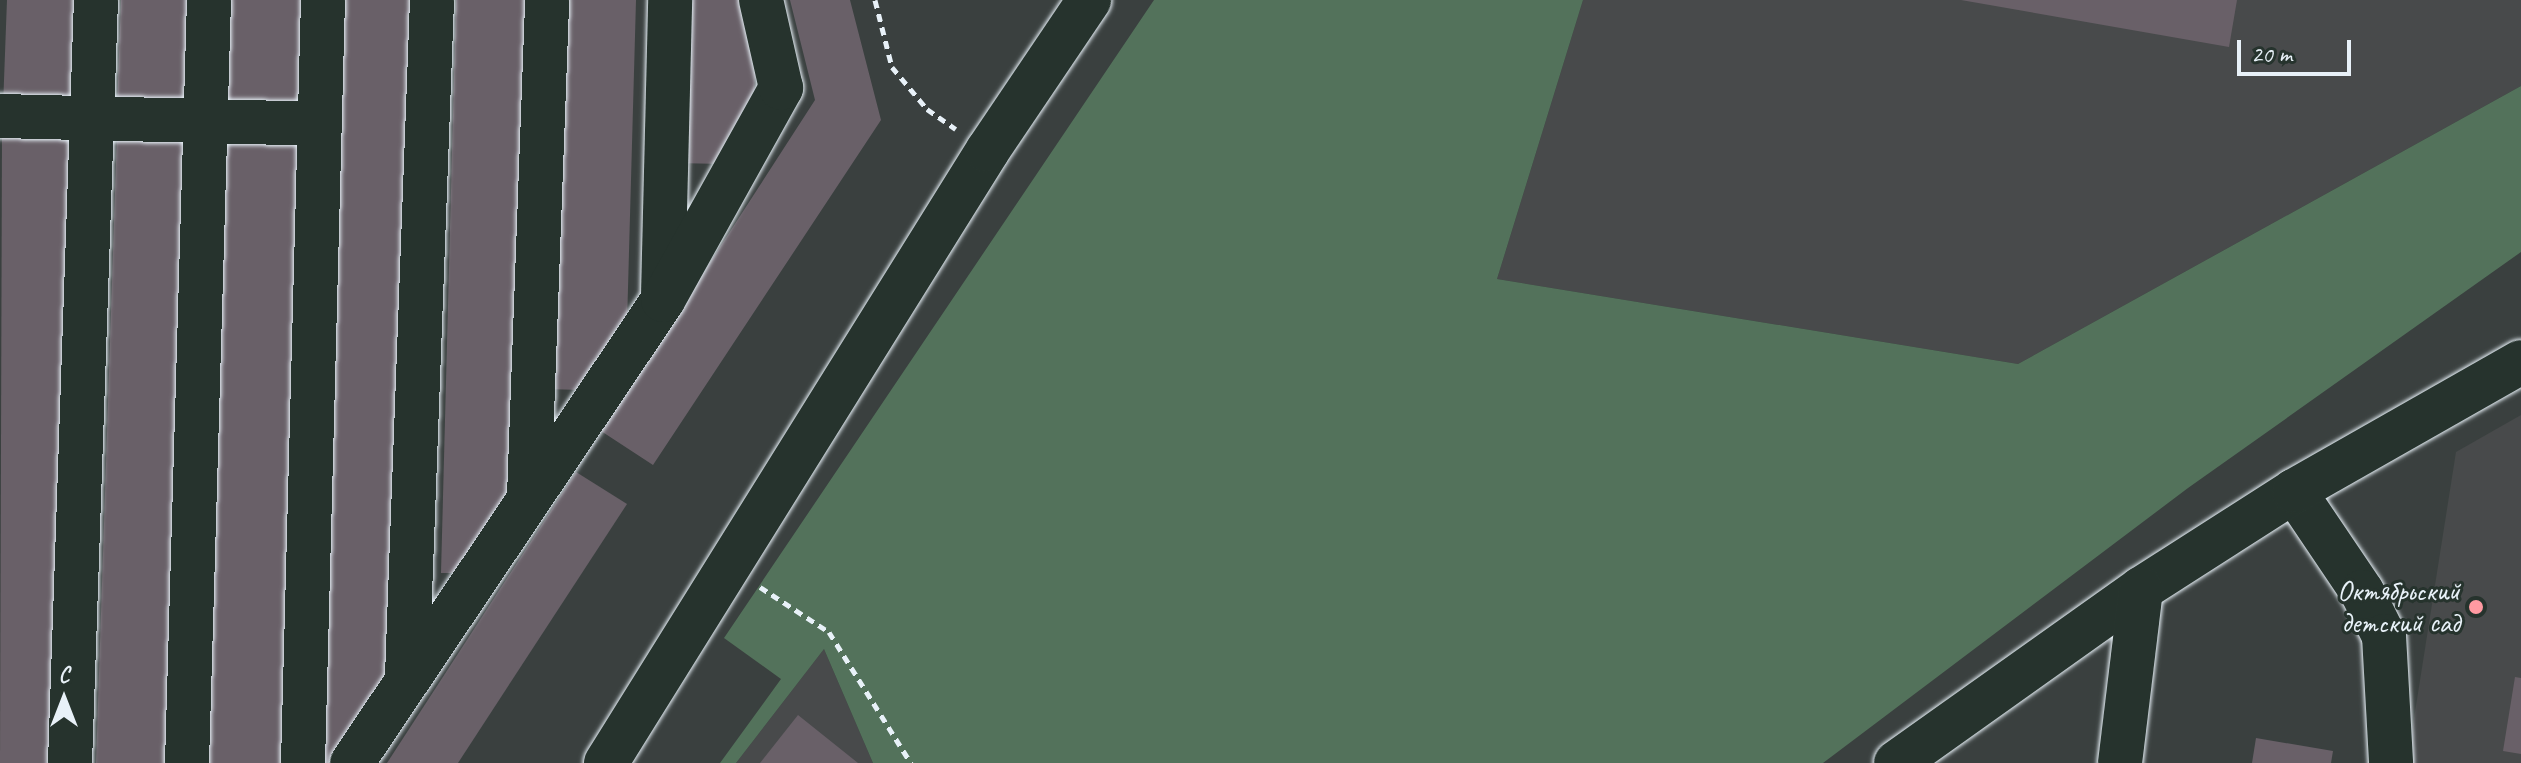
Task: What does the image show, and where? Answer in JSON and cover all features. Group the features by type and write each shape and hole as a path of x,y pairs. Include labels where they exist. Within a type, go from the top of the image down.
{"street":[{"path":"70,763 96,0"},
{"path":"187,763 209,0"},
{"path":"303,763 323,0"},
{"path":"407,676 432,0"},
{"path":"529,496 547,0"},
{"path":"663,300 670,0"},
{"path":"352,763 407,676 663,300 781,88 761,0"},
{"path":"606,763 988,150 1089,0"},
{"path":"0,116 205,124 320,124"},
{"path":"1896,763 2141,589 2294,491 2521,362"},
{"path":"2294,491 2362,592 2384,636 2391,763"},
{"path":"2120,763 2141,589"}],"path":[{"path":"875,0 892,67 927,109 988,150"},
{"path":"729,567 829,632 911,763"}],"shaded area":[{"path":"1583,0 2521,0 2521,86 2018,364 1497,279"},
{"name":"Октябрьский детский сад","path":"2521,415 2521,763 2407,763 2456,452"},
{"path":"824,649 873,763 736,763"}],"green space":[{"path":"1154,0 1583,0 1497,279 2018,364 2521,86 2521,252 2188,488 1823,763 873,763 824,649 736,763 720,763 781,679 724,638"}],"building":[{"path":"7,0 87,0 83,110 3,107"},
{"path":"121,0 201,0 198,113 117,109"},
{"path":"231,0 311,0 307,114 227,112"},
{"path":"343,0 424,0 401,679 344,763 319,763"},
{"path":"456,0 533,0 517,493 472,573 441,573"},
{"path":"557,0 636,0 627,324 582,390 544,389"},
{"path":"678,0 750,0 757,31 754,97 724,164 674,163"},
{"path":"790,0 850,0 881,120 653,465 601,431 815,100"},
{"path":"1961,0 2237,0 2229,47"},
{"path":"2,129 82,132 62,763 0,763"},
{"path":"117,134 197,136 172,763 96,763"},
{"path":"226,135 307,137 284,763 206,763"},
{"path":"576,472 627,504 458,763 387,763"},
{"path":"2515,677 2521,678 2521,754 2503,751"},
{"path":"798,715 858,763 760,763"},
{"path":"2256,738 2333,751 2331,763 2252,763"}],"place":[{"name":"Октябрьский детский сад","path":"2476,607"}]}
